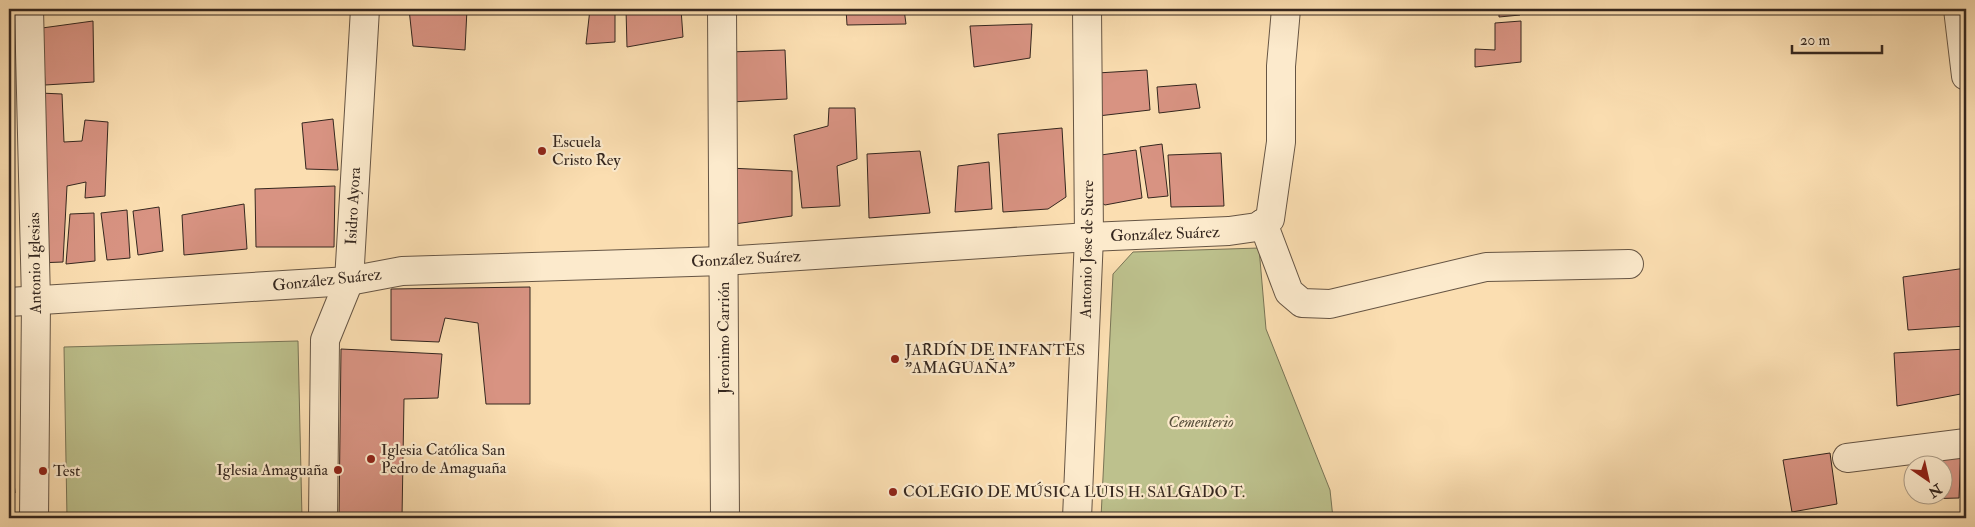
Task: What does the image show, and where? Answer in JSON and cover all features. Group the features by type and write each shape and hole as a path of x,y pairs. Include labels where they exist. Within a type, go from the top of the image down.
{"street":[{"name":"Antonio Iglesias","path":"29,9 36,301 34,518"},
{"name":"Isidro Ayora","path":"323,518 326,340 349,281 364,9"},
{"name":"Jeronimo Carrión","path":"722,9 725,518"},
{"name":"Antonio Jose de Sucre","path":"1077,518 1089,237 1086,9"},
{"path":"1286,9 1281,66 1281,142 1270,219 1263,223 1289,292 1302,303 1330,304 1486,268 1629,264"},
{"path":"1958,9 1966,76"},
{"name":"González Suárez","path":"9,302 349,281 402,271 723,261 1089,237 1229,231 1257,227 1263,223"},
{"path":"1847,458 1966,443"}],"green space":[{"name":"Cementerio","path":"1259,248 1266,329 1330,490 1333,518 1101,518 1113,274 1133,252"},
{"path":"298,341 302,518 67,518 64,347"}],"building":[{"path":"409,9 467,9 465,50 413,46"},
{"path":"590,9 615,9 615,42 586,44"},
{"path":"626,9 681,9 683,37 627,47"},
{"path":"846,9 904,9 906,24 847,25"},
{"path":"1499,9 1520,9 1520,15 1499,17"},
{"path":"93,21 94,82 45,85 42,28"},
{"path":"1521,21 1521,62 1475,67 1475,49 1495,50 1495,23"},
{"path":"1032,24 1030,58 974,67 970,26"},
{"path":"785,50 787,99 731,102 729,52"},
{"path":"1147,70 1150,110 1098,116 1097,73"},
{"path":"1196,84 1200,108 1159,113 1157,87"},
{"path":"40,93 62,94 64,142 82,141 85,120 108,122 105,196 85,198 86,182 67,186 63,262 36,263"},
{"path":"829,108 855,108 857,159 837,166 840,206 802,208 794,135 828,126"},
{"path":"333,119 338,170 306,169 302,123"},
{"path":"1062,128 1066,197 1048,209 1003,212 998,134"},
{"path":"1162,144 1168,196 1148,198 1140,147"},
{"path":"1136,150 1142,198 1105,205 1097,200 1101,155"},
{"path":"920,151 930,213 869,218 867,154"},
{"path":"1221,153 1224,206 1171,207 1168,155"},
{"path":"989,162 992,209 955,212 958,166"},
{"path":"729,168 792,171 792,216 727,225"},
{"path":"335,186 334,247 256,247 255,189"},
{"path":"244,204 247,249 184,255 182,215"},
{"path":"159,207 163,251 138,255 133,211"},
{"path":"127,210 130,258 107,260 101,213"},
{"path":"94,213 95,261 66,264 70,214"},
{"path":"1966,268 1966,326 1908,330 1903,277"},
{"path":"530,287 530,404 486,404 478,323 445,318 439,342 391,340 391,289"},
{"name":"Iglesia Católica San Pedro de Amaguaña","path":"341,349 442,354 438,398 404,399 402,518 339,518"},
{"path":"1966,349 1966,393 1897,406 1894,353"},
{"path":"9,426 15,493 9,493"},
{"path":"1918,451 1961,451 1959,498 1952,498 1952,454 1918,454"},
{"path":"1830,453 1837,504 1792,512 1783,460"},
{"path":"9,505 11,505 11,518 9,518"}],"place":[{"name":"Escuela Cristo Rey","path":"542,151"},
{"name":"JARDÍN DE INFANTES \"AMAGUAÑA\"","path":"895,359"},
{"name":"Iglesia Católica San Pedro de Amaguaña","path":"371,459"},
{"name":"Iglesia Amaguaña","path":"338,470"},
{"name":"Test","path":"43,471"},
{"name":"COLEGIO DE MÚSICA LUIS H. SALGADO T.","path":"893,492"}]}
